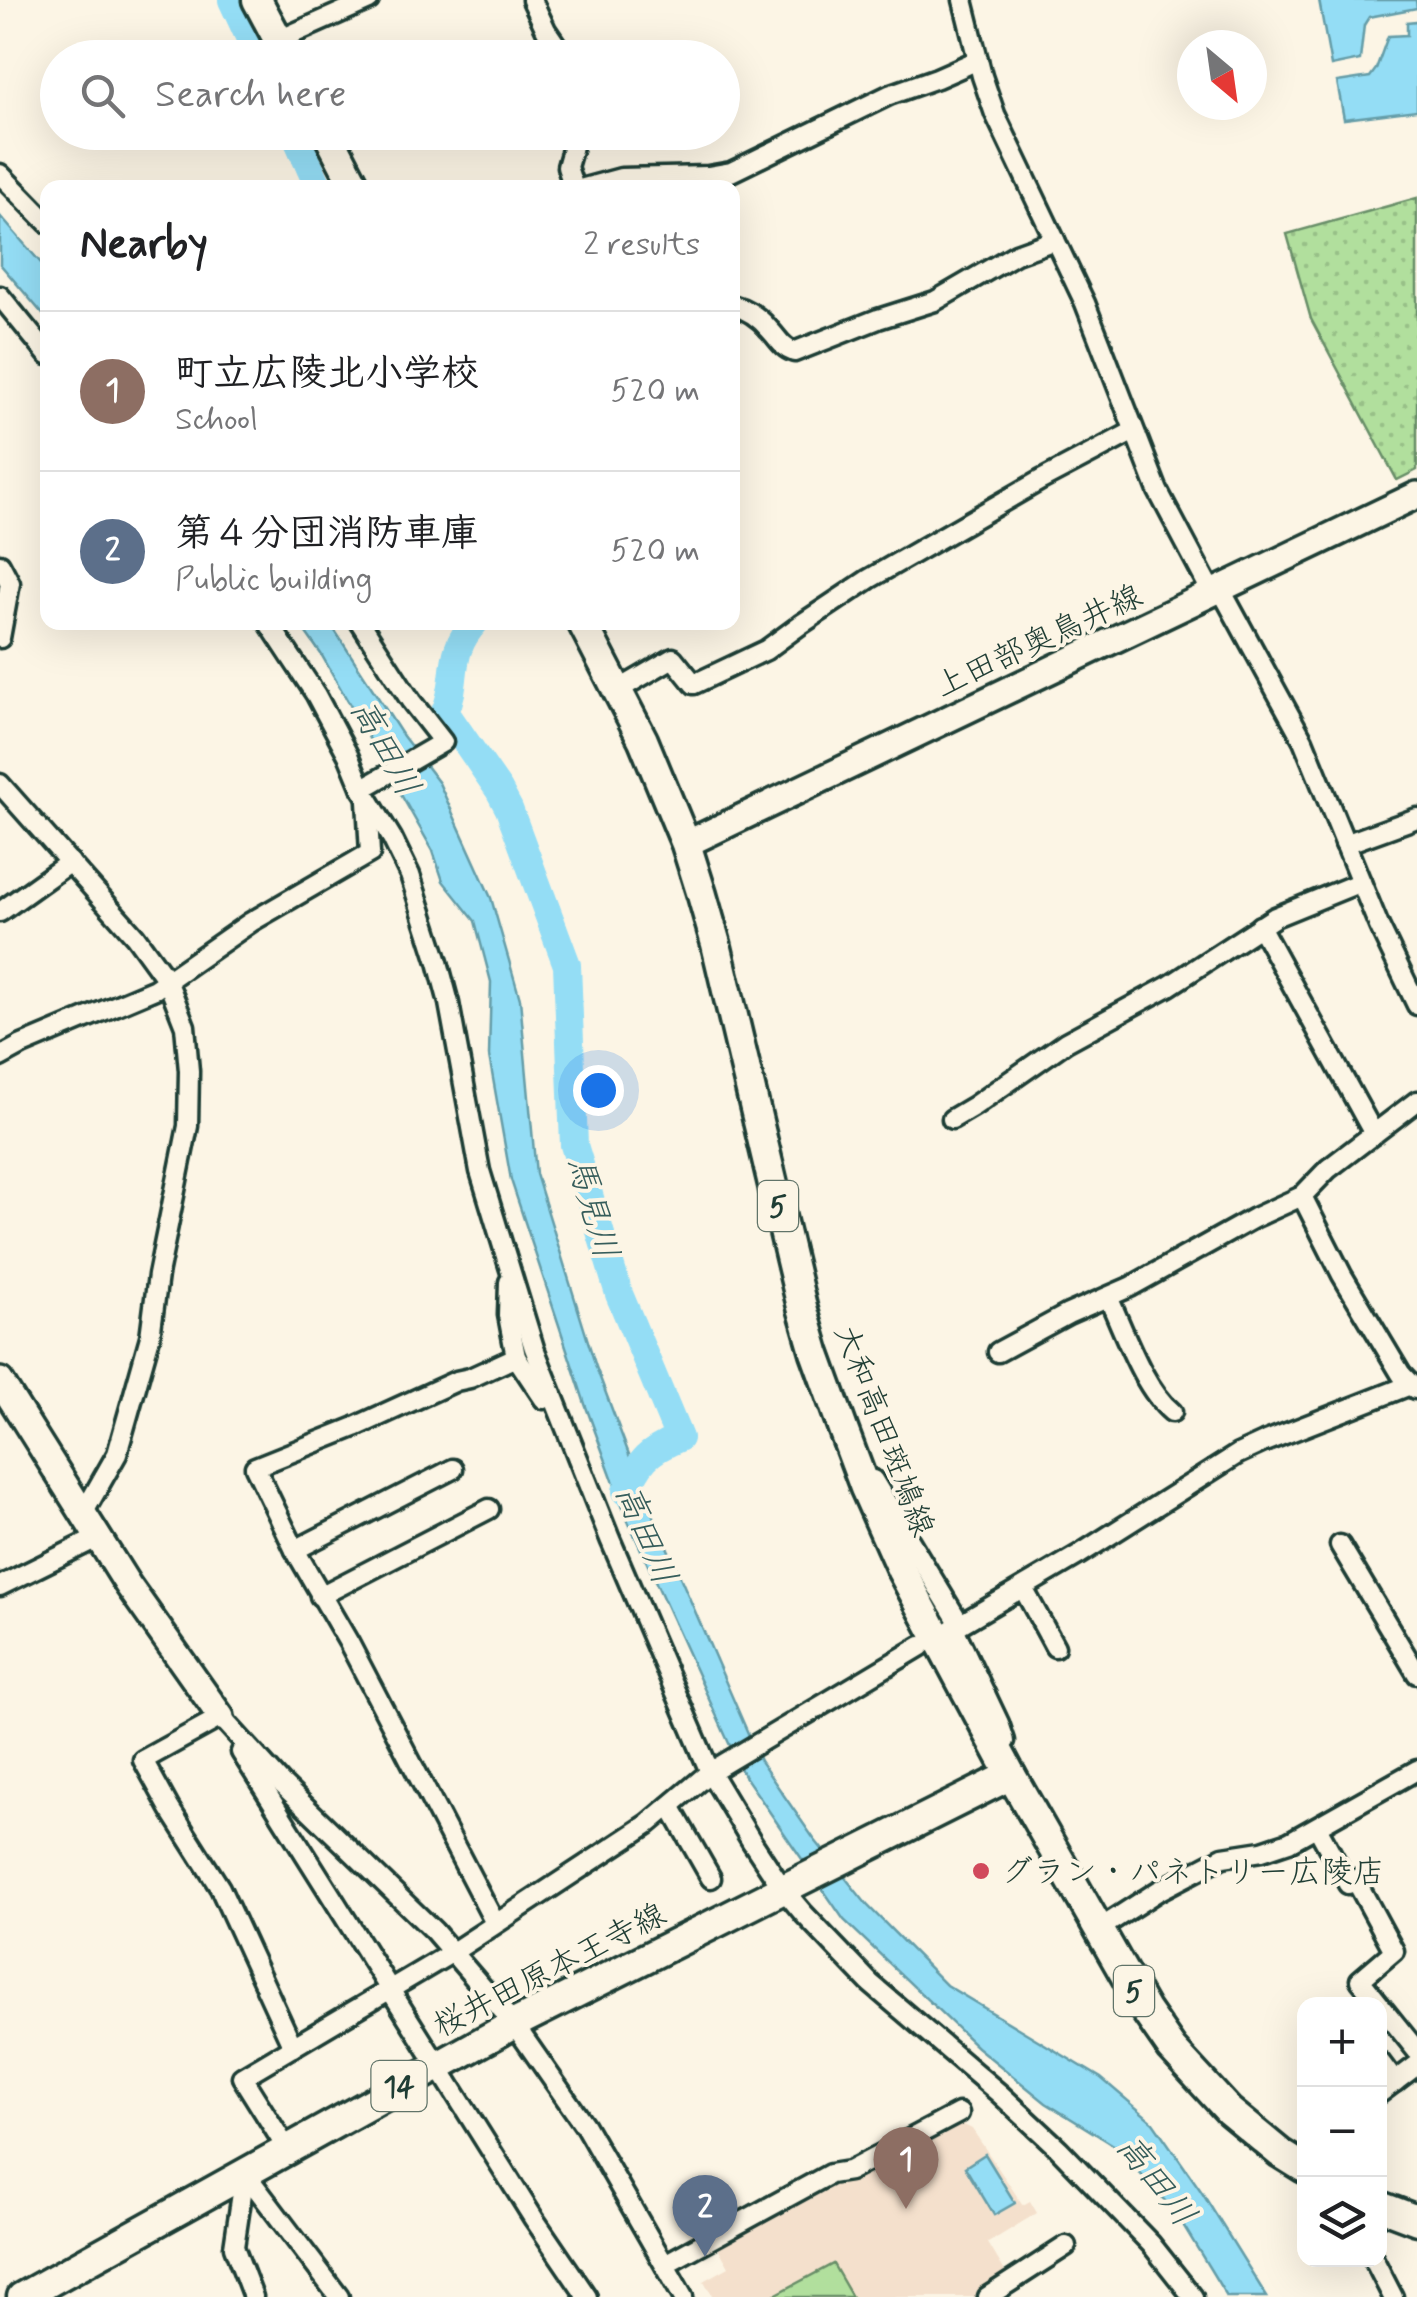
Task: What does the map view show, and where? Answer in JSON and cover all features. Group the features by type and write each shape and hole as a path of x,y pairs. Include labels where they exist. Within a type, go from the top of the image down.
{"main road":[{"path":"257,0 279,40"},
{"path":"336,150 352,180"},
{"name":"大和高田斑鳩線","path":"586,630 643,740 686,844 716,944 802,1307 865,1488 902,1572 1011,1775 1146,2010 1180,2058 1228,2112 1297,2163"},
{"name":"桜井田原本王寺線","path":"22,2297 438,2064 1011,1775"},
{"path":"1387,2209 1417,2220"}],"street":[{"path":"300,40 369,0"},
{"path":"532,0 553,40"},
{"path":"964,0 995,114 1092,320 1158,491 1303,740 1360,882 1410,972 1417,1005"},
{"path":"614,180 731,172 888,95 978,60"},
{"path":"571,180 567,167 572,150"},
{"path":"0,174 40,215"},
{"path":"740,308 752,313 784,348 794,352 878,318 936,301 1016,254 1055,240"},
{"path":"0,296 40,345"},
{"path":"618,690 673,658 694,684 748,660 869,580 1134,431"},
{"name":"上田部奥鳥井線","path":"686,844 1417,494"},
{"path":"0,564 10,583 0,638"},
{"path":"273,630 316,695 410,875 449,1003 480,1171 510,1272 556,1408 710,1772 783,1889 870,1983 1060,2149 1151,2244 1193,2297"},
{"path":"365,630 411,702 443,742 367,789"},
{"path":"0,784 125,924 168,980 185,1026 188,1126 150,1337 117,1454 84,1512"},
{"path":"0,1057 155,989 251,922 370,853 367,789"},
{"path":"1345,844 1417,818"},
{"path":"0,912 70,862"},
{"path":"952,1118 1066,1042 1169,986 1260,926 1360,882"},
{"path":"1260,926 1374,1134"},
{"path":"998,1352 1302,1196 1328,1170 1417,1101"},
{"path":"954,1628 1238,1454 1413,1388 1342,1276 1302,1196"},
{"path":"510,1272 508,1315 516,1357 541,1395 556,1408"},
{"path":"1108,1297 1148,1381 1172,1412"},
{"path":"495,1923 349,1643 295,1550 255,1467 516,1357"},
{"path":"0,1381 128,1586 221,1717 534,2219 587,2297"},
{"path":"844,1432 954,1628 1004,1737 1011,1775"},
{"path":"295,1550 453,1469"},
{"path":"320,1596 489,1509"},
{"path":"0,1586 99,1537"},
{"path":"1340,1545 1417,1674"},
{"path":"1023,1588 1056,1647"},
{"path":"288,2149 242,2077 453,1952 648,1824 710,1772 921,1646"},
{"path":"221,1717 281,1783 453,1952 514,2024 586,2126 683,2297"},
{"path":"221,1717 143,1760 220,1888 292,2047"},
{"path":"1099,1928 1223,1856 1276,1847 1417,1770"},
{"path":"670,1806 711,1878"},
{"path":"1316,1827 1348,1884 1355,1879 1394,1950 1360,1980 1417,2051"},
{"path":"1387,2087 1417,2065"},
{"path":"665,2264 830,2174 849,2171 959,2113"},
{"path":"246,2172 234,2246 253,2297"},
{"path":"246,2172 339,2297"},
{"path":"986,2297 1066,2246"},
{"path":"1378,2267 1393,2297"}],"shaded area":[{"path":"958,2122 972,2129 1023,2205 1030,2201 1037,2213 988,2243 1010,2280 982,2297 713,2297 704,2281 729,2267 716,2244 828,2181 847,2180"}],"green space":[{"path":"1417,198 1417,470 1397,480 1311,319 1287,234"},
{"path":"833,2264 852,2297 771,2297"}],"water":[{"path":"1319,0 1416,0 1417,8 1369,17 1364,25 1360,60 1331,66"},
{"path":"1417,21 1417,110 1344,119 1337,82 1370,77 1388,36 1407,35 1407,22"},
{"path":"0,216 40,262 40,311 0,264"},
{"name":"高田川","path":"304,630 335,630 403,736 439,783 491,898 520,999 536,1174 596,1367 642,1489 760,1761 814,1839 868,1906 946,1985 1101,2078 1153,2122 1267,2297 1227,2297 1176,2213 1115,2146 1046,2103 977,2047 844,1920 742,1772 628,1521 511,1180 489,1056 491,982 475,921 443,881 433,851"},
{"path":"985,2154 1015,2203 994,2215 965,2167"}],"waterway":[{"name":"馬見川","path":"232,0 251,40"},
{"name":"馬見川","path":"302,150 315,180"},
{"name":"馬見川","path":"469,630 456,656 445,712 509,809 567,965 574,1145 619,1294 679,1438 646,1458 626,1491"}],"place":[{"name":"グラン・パネトリー広陵店","path":"981,1871"},
{"name":"町立広陵北小学校","path":"906,2209"},
{"name":"第４分団消防車庫","path":"705,2257"}]}
